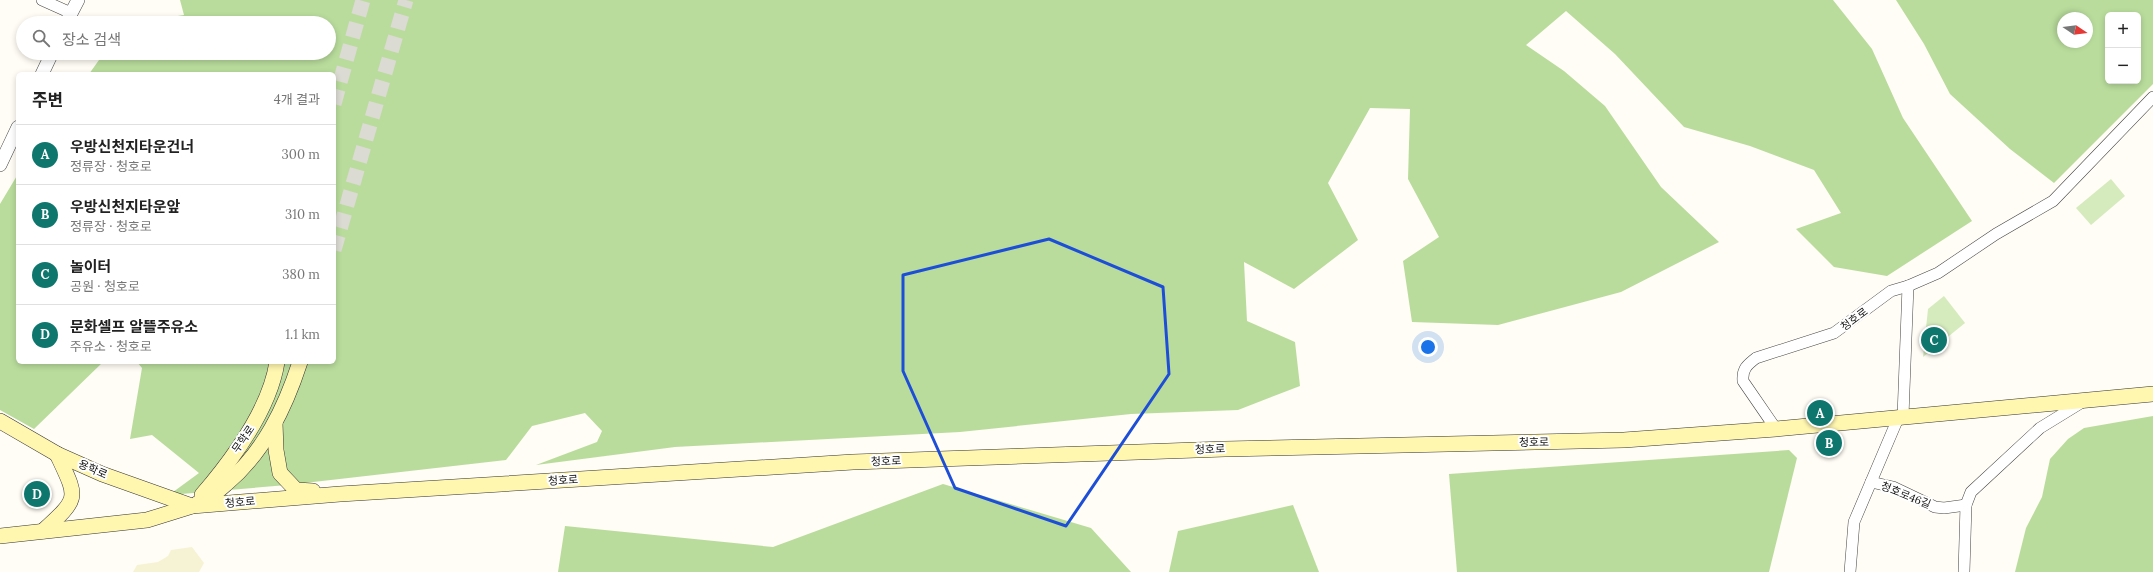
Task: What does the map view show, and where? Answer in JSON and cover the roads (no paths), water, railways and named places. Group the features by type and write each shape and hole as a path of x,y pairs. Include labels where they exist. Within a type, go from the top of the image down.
{"main road":[{"name":"무학로","path":"192,506 218,476 257,417 275,376 277,364"},
{"path":"192,506 208,499 241,471 269,435 293,384 299,364"},
{"path":"2132,395 2153,390"},
{"name":"청호로","path":"0,536 147,520 192,506 340,494 853,462 1225,449 1624,440 1776,429 1901,416 2153,394"},
{"path":"2132,395 2153,402"},
{"name":"용학로","path":"0,421 57,454 102,474 192,506"},
{"path":"275,423 276,450 280,473 296,490 340,494"},
{"path":"43,531 66,510 73,498 71,483 57,454"}],"street":[{"path":"42,0 66,16"},
{"path":"70,16 78,0"},
{"path":"43,72 49,60"},
{"name":"청호로","path":"1776,429 1743,382 1742,372 1746,366 1756,358 1834,333 1891,291 1908,286 1938,273 1996,234 2053,201 2153,97"},
{"path":"1,161 16,131"},
{"path":"1901,416 1908,286"},
{"name":"청호로","path":"1964,572 1966,505 1971,492 2040,428 2088,399"},
{"name":"청호로46길","path":"1850,572 1854,522 1901,416"},
{"name":"청호로46길","path":"1871,482 1893,487 1935,507 1944,508 1966,505"}],"tunnel":[{"path":"336,97 363,0"},
{"path":"336,243 406,0"}],"place":[{"name":"놀이터","path":"1934,340"},
{"name":"우방신천지타운건너","path":"1820,413"},
{"name":"우방신천지타운앞","path":"1829,443"},
{"name":"문화셀프 알뜰주유소","path":"37,494"}]}
